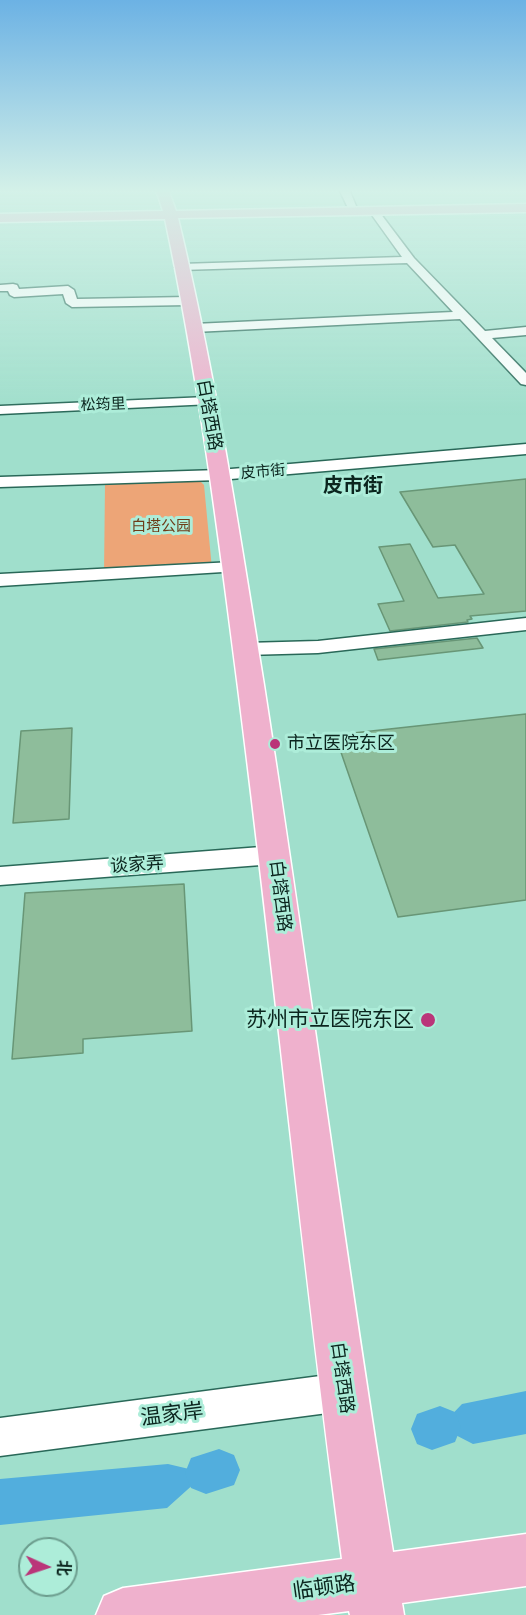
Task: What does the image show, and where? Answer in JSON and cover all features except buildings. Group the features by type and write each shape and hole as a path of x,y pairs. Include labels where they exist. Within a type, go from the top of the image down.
{"main road":[{"name":"白塔西路","path":"181,267 207,401 246,649 343,1392 374,1598"},
{"name":"临顿路","path":"123,1615 374,1598 526,1560"}],"street":[{"path":"181,267 267,264"},
{"path":"414,264 526,381"},
{"path":"0,288 13,287 14,293 68,290 72,303 191,314 462,315"},
{"path":"482,335 526,331"},
{"name":"松筠里","path":"0,410 207,401"},
{"name":"皮市街","path":"0,483 219,475 526,449"},
{"path":"0,580 233,567"},
{"path":"246,649 318,647 526,624"},
{"name":"谈家弄","path":"0,876 274,855"},
{"name":"温家岸","path":"0,1437 343,1392"}],"green space":[{"name":"白塔公园","path":"200,481 204,485 212,569 104,574 105,484"}],"water":[{"path":"526,1391 526,1434 473,1444 440,1427 462,1404"},
{"path":"168,1464 206,1473 167,1508 0,1525 0,1479"}],"waterway":[{"path":"432,1429 440,1427"},
{"path":"206,1473 219,1470"}],"place":[{"name":"市立医院东区","path":"275,744"},
{"name":"苏州市立医院东区","path":"428,1020"}],"district":[{"name":"皮市街","path":"353,486"}]}
